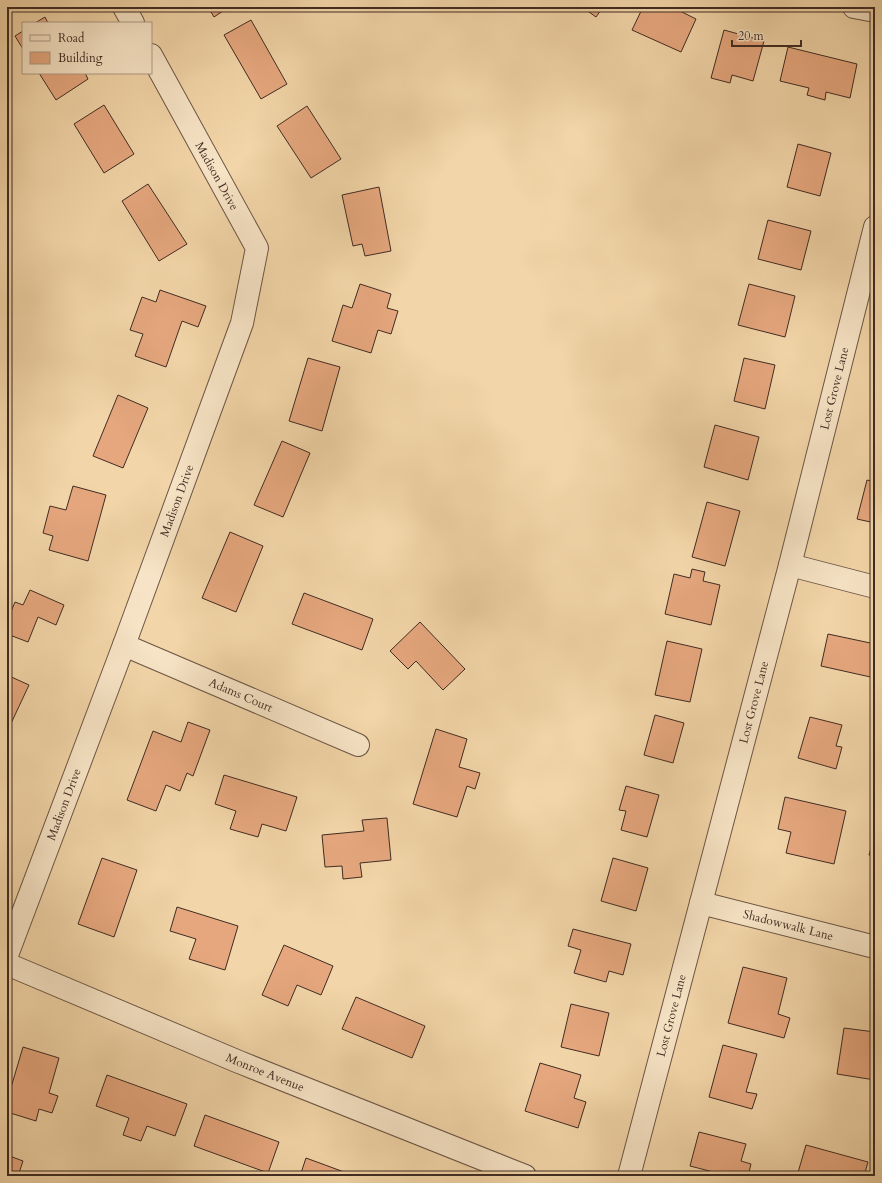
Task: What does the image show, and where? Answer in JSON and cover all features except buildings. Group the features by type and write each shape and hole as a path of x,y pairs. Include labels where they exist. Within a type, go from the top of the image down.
{"street":[{"path":"124,7 132,22"},
{"path":"854,7 875,11"},
{"name":"Madison Drive","path":"7,955 124,646 242,323 257,248 152,57"},
{"name":"Lost Grove Lane","path":"629,1176 790,564 874,235"},
{"path":"790,564 875,587"},
{"name":"Adams Court","path":"124,646 358,745"},
{"name":"Shadowwalk Lane","path":"701,903 875,947"},
{"name":"Monroe Avenue","path":"7,964 239,1062 525,1176"}]}
